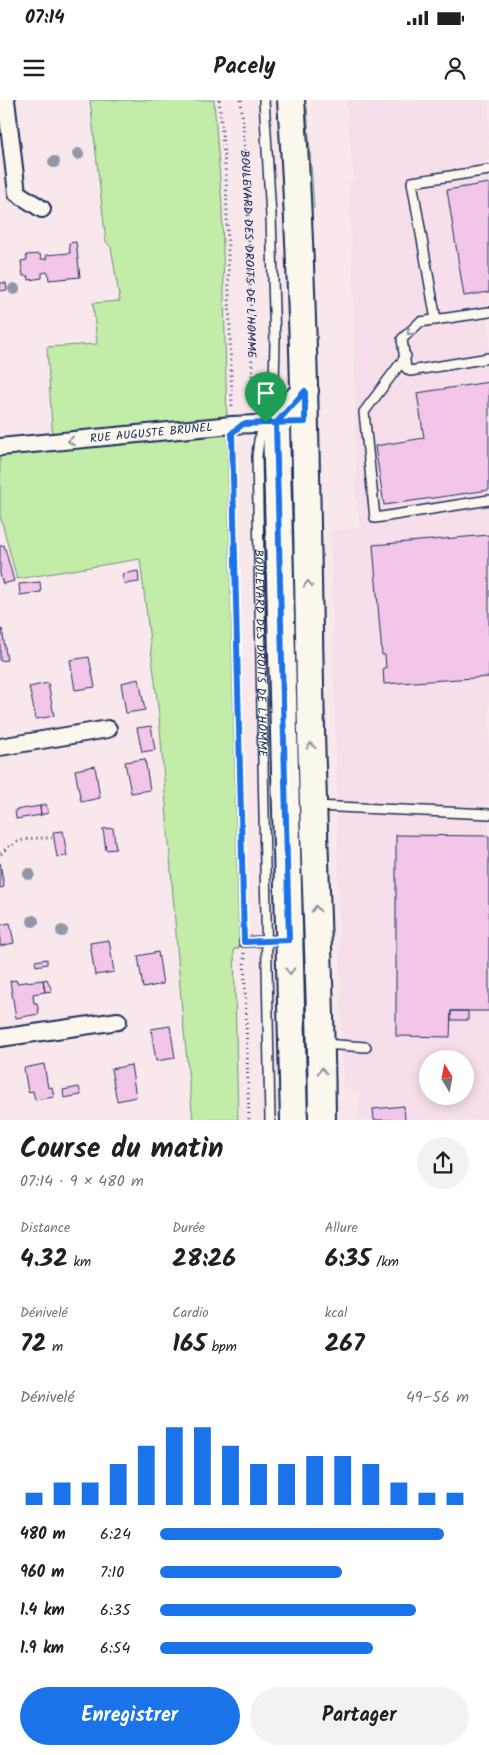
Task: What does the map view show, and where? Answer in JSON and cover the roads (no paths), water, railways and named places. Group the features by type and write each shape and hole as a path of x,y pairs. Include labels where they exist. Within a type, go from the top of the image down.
{"main road":[{"path":"291,100 298,197 305,391 313,806 322,1120"},
{"path":"271,423 305,391"},
{"name":"BOULEVARD DES DROITS DE L'HOMME","path":"271,423 278,940 294,1120"}],"street":[{"path":"6,100 17,193 42,209"},
{"name":"RUE AUGUSTE BRUNEL","path":"0,447 236,428 271,423 305,422"},
{"path":"0,747 108,729"},
{"path":"0,1038 118,1021"}],"lane":[{"name":"BOULEVARD DES DROITS DE L'HOMME","path":"264,100 270,177 275,342 271,423"},
{"path":"436,320 412,182 489,170"},
{"path":"489,312 420,322 402,339 406,356 406,368 410,371 489,358"},
{"path":"406,356 364,412 375,518 489,500"},
{"path":"313,806 489,814"},
{"name":"BOULEVARD DES DROITS DE L'HOMME","path":"270,1120 278,940"},
{"path":"244,942 278,940"},
{"path":"321,1044 366,1047"}]}
